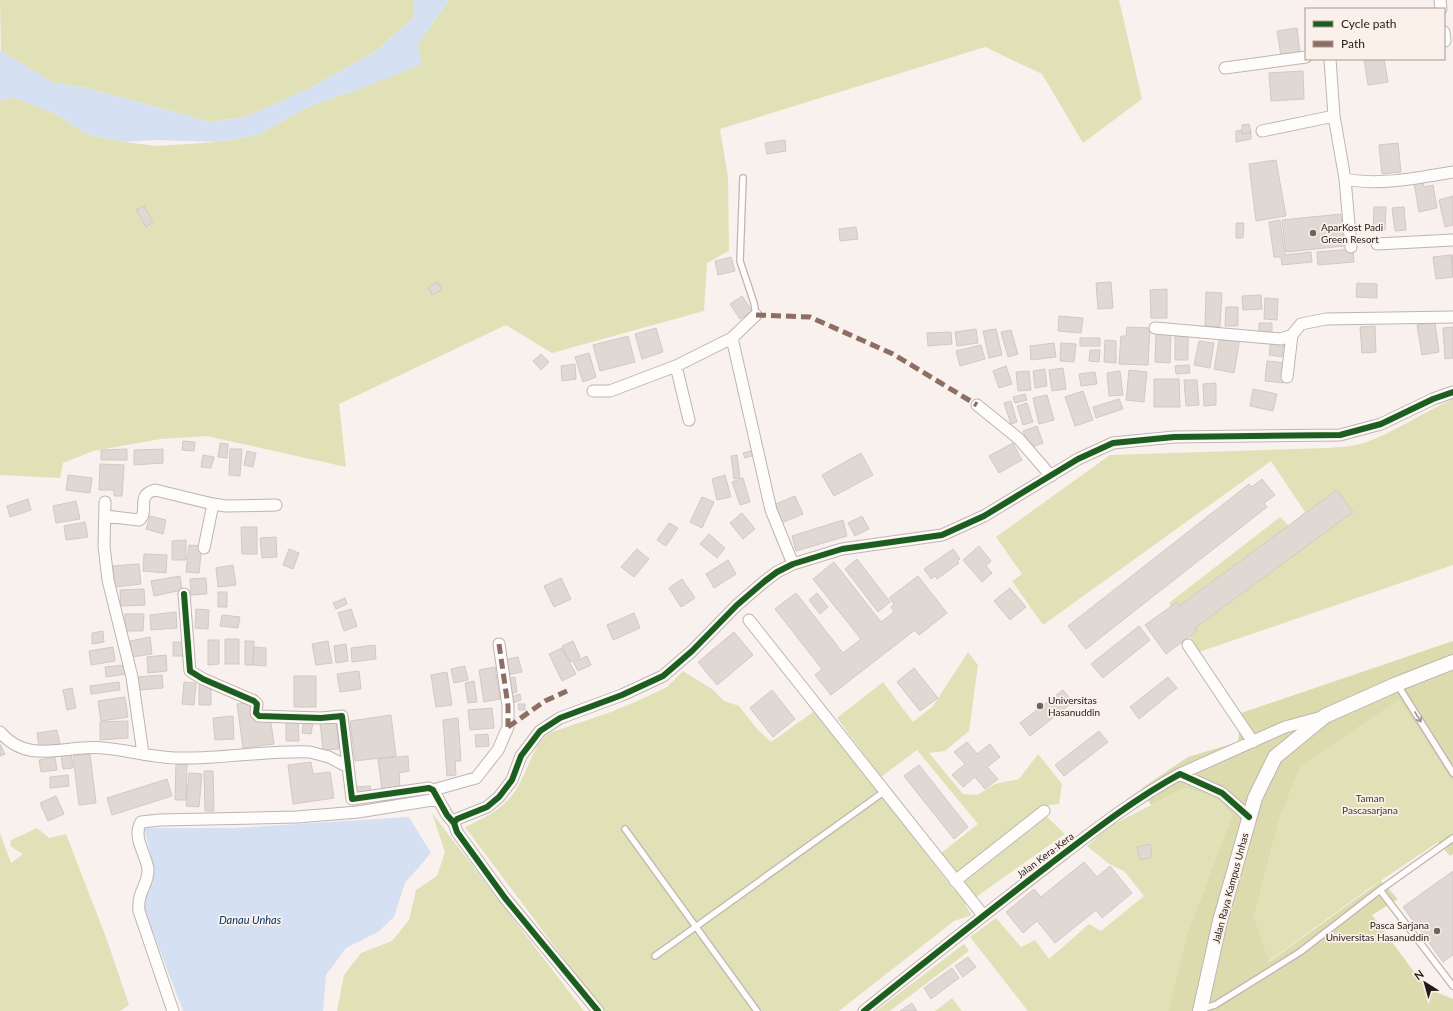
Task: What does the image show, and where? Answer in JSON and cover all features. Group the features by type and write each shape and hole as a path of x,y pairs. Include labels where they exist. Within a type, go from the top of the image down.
{"street":[{"path":"1225,68 1305,57"},
{"path":"1330,60 1334,116 1344,179 1351,247"},
{"path":"1262,131 1334,116"},
{"path":"1344,179 1365,182 1386,181 1453,172"},
{"path":"1378,244 1453,240"},
{"path":"592,391 610,391 676,366 732,338 756,315"},
{"path":"1155,328 1280,339 1292,335 1301,324 1326,319 1453,316"},
{"path":"1287,378 1292,335"},
{"path":"732,338 771,510 791,555"},
{"path":"676,366 689,420"},
{"path":"448,816 458,819 488,807 500,797 512,780 521,756 534,737 546,726 560,718 622,695 663,676 692,650 737,605 777,572 791,555 942,535 984,516 1078,459 1113,443 1174,437 1340,435 1381,424 1433,399 1453,392"},
{"path":"977,405 1019,439 1051,476"},
{"path":"105,516 139,520 143,515 144,497 147,492 155,490 213,504 243,506 276,505"},
{"path":"105,502 104,546 108,580 132,677 143,754"},
{"path":"204,548 213,504"},
{"path":"184,594 190,671 203,679 254,701 257,704 256,713 259,716 321,718 342,716 352,799 429,788 435,794 457,832 505,898 598,1011"},
{"path":"750,620 983,915"},
{"path":"173,1011 139,911 140,894 148,878 146,862 138,832 141,822 160,820 312,816 358,812 435,794 476,778 498,750 508,727 508,706 499,644"},
{"path":"1188,645 1253,742"},
{"name":"Jalan Raya Kampus Unhas","path":"1201,1010 1220,921 1249,817 1255,798 1275,757 1325,716 1397,684 1453,662"},
{"name":"Jalan Kera-Kera","path":"864,1011 983,915 1154,788 1180,774 1286,727 1325,716"},
{"path":"0,732 13,744 38,752 88,747 179,758 310,752 329,757 348,767"},
{"path":"1180,774 1222,793 1249,817"},
{"path":"955,881 1044,811"}],"lane":[{"path":"743,178 740,261 754,303 756,315"},
{"path":"1397,684 1453,773"},
{"path":"656,956 884,791"},
{"path":"625,830 758,1011"},
{"path":"1201,1010 1215,1005 1300,952 1380,890 1453,838"},
{"path":"1380,890 1453,986"}],"green space":[{"path":"0,0 413,0 413,18 376,51 306,90 245,117 210,122 87,88 54,83 1,52"},
{"path":"449,0 1119,0 1142,99 1083,143 1042,74 985,47 720,129 728,177 729,251 707,263 704,311 552,353 506,325 339,404 346,467 207,436 161,439 93,451 63,463 60,478 0,475 0,101 13,97 56,114 86,134 124,142 157,146 218,142 258,135 310,106 365,87 417,45"},
{"path":"1453,399 1453,565 1199,652 1169,603 1280,517 1289,526 1305,512 1271,461 1043,625 1012,581 1022,574 996,537 1110,455 1346,447 1375,439"},
{"path":"1453,641 1453,783 1399,700 1301,766 1280,817 1254,917 1269,962 1381,881 1398,899 1372,915 1426,988 1453,999 1453,1011 1168,1011 1187,934 1232,815 1216,797 1185,788 1151,805 1142,788 1188,757 1238,742 1241,713"},
{"path":"968,652 978,665 969,731 945,751 929,753 963,794 977,795 995,784 1019,779 1038,754 1062,784 1059,804 1043,806 958,874 941,853 978,824 917,750 881,777 837,718 883,682 913,722 933,706"},
{"path":"683,671 712,689 724,701 739,706 758,730 771,742 816,710 954,890 1047,817 1065,834 965,905 972,915 954,921 839,1011 603,1011 465,827 495,811 508,800 522,779 535,751 549,733 611,712 642,699 667,687"},
{"name":"Taman Pascasarjana","path":"1399,700 1453,783 1453,832 1367,890 1268,962 1254,917 1280,817 1301,766"},
{"path":"1185,788 1216,797 1232,815 1187,934 1168,1011 1028,1011 970,937 996,918 1021,947 1035,940 1049,959 1089,924 1101,931 1144,896 1124,871 1109,864 1087,846 1110,826"},
{"path":"432,813 584,1011 337,1011 344,975 361,953 392,941 409,920 416,890 437,876 445,852"},
{"path":"37,828 49,838 66,834 107,940 129,1005 120,1011 0,1011 0,833 11,863 23,854 10,846 11,840"},
{"path":"1453,832 1453,854 1450,856 1438,842"},
{"path":"964,944 969,951 890,1011 876,1011"},
{"path":"952,998 962,1011 935,1011"}],"water":[{"path":"413,0 449,0 417,45 422,64 365,87 310,106 258,135 218,142 155,140 124,142 86,134 56,114 13,97 0,101 0,50 54,83 87,88 210,122 245,117 306,90 376,51 413,18"},
{"name":"Danau Unhas","path":"409,817 431,853 405,883 394,917 378,932 346,948 326,975 323,1011 183,1011 141,901 153,880 153,865 144,828 236,828"}],"building":[{"path":"1297,28 1300,53 1281,56 1277,31"},
{"path":"1364,60 1384,60 1388,82 1368,85"},
{"path":"1303,71 1304,99 1271,101 1269,73"},
{"path":"1249,124 1251,132 1242,134 1242,125"},
{"path":"1242,130 1242,134 1251,132 1251,139 1236,142 1236,131"},
{"path":"785,140 786,151 767,154 765,143"},
{"path":"1398,143 1401,172 1382,174 1379,145"},
{"path":"1276,160 1286,216 1256,221 1249,164"},
{"path":"1423,182 1424,187 1433,185 1437,208 1419,212 1414,183"},
{"path":"1453,196 1453,225 1445,227 1439,200"},
{"path":"144,206 153,222 146,227 136,210"},
{"path":"1374,207 1386,207 1385,230 1373,229"},
{"path":"1404,207 1406,230 1395,231 1392,208"},
{"name":"AparKost Padi Green Resort","path":"1341,214 1344,246 1286,252 1282,220"},
{"path":"1280,220 1285,255 1311,252 1312,262 1282,265 1281,257 1274,257 1269,222"},
{"path":"1236,223 1244,223 1243,238 1236,238"},
{"path":"856,227 858,239 840,241 839,229"},
{"path":"1353,249 1354,262 1318,265 1317,252"},
{"path":"1451,255 1453,255 1453,277"},
{"path":"1451,255 1453,277 1436,279 1433,257"},
{"path":"731,257 735,271 718,275 715,261"},
{"path":"438,282 442,290 432,295 428,287"},
{"path":"1111,282 1113,308 1098,309 1096,283"},
{"path":"1357,283 1377,284 1377,298 1356,297"},
{"path":"1167,289 1167,318 1151,318 1150,290"},
{"path":"1206,292 1222,293 1220,327 1205,326"},
{"path":"1261,295 1262,309 1243,310 1242,296"},
{"path":"742,296 752,311 740,319 730,304"},
{"path":"1265,298 1278,299 1277,320 1264,319"},
{"path":"1226,307 1238,307 1238,326 1225,326"},
{"path":"1059,316 1083,318 1081,333 1058,331"},
{"path":"1259,323 1272,323 1272,332 1259,332"},
{"path":"1435,323 1439,352 1422,355 1417,325"},
{"path":"1375,326 1376,352 1362,353 1360,327"},
{"path":"1127,327 1150,328 1148,365 1119,364 1121,336 1126,336"},
{"path":"1453,327 1453,358 1445,359 1443,328"},
{"path":"656,328 663,352 642,359 635,334"},
{"path":"976,329 978,343 957,346 955,332"},
{"path":"996,329 1002,355 989,358 983,331"},
{"path":"1011,330 1018,354 1008,357 1001,332"},
{"path":"951,332 952,344 928,346 927,333"},
{"path":"1156,333 1171,333 1170,363 1155,362"},
{"path":"1175,335 1188,335 1188,360 1175,360"},
{"path":"1220,335 1240,338 1234,373 1214,369"},
{"path":"628,336 635,362 600,371 593,345"},
{"path":"1080,338 1100,338 1100,346 1080,346"},
{"path":"1105,340 1116,341 1116,363 1104,362"},
{"path":"1271,340 1284,341 1282,357 1269,355"},
{"path":"1199,341 1214,343 1210,368 1194,365"},
{"path":"1054,343 1056,357 1031,360 1030,346"},
{"path":"1061,343 1076,344 1074,362 1060,361"},
{"path":"981,345 985,359 960,366 956,351"},
{"path":"1090,350 1100,350 1099,362 1089,361"},
{"path":"589,353 596,377 583,382 575,357"},
{"path":"541,354 549,362 541,370 533,361"},
{"path":"1267,361 1286,363 1283,383 1265,381"},
{"path":"575,364 576,379 562,381 561,366"},
{"path":"1189,365 1190,373 1176,374 1175,366"},
{"path":"1006,366 1012,384 999,388 993,371"},
{"path":"1063,368 1066,389 1052,391 1049,370"},
{"path":"1045,369 1047,386 1035,388 1033,371"},
{"path":"1129,370 1147,372 1144,402 1126,400"},
{"path":"1029,371 1031,390 1018,391 1016,372"},
{"path":"1120,371 1123,395 1109,396 1107,373"},
{"path":"1095,372 1097,384 1081,386 1079,374"},
{"path":"1154,379 1179,379 1180,407 1154,407"},
{"path":"1184,380 1197,380 1199,405 1186,406"},
{"path":"1216,383 1216,405 1204,406 1203,384"},
{"path":"1253,389 1277,394 1273,411 1250,406"},
{"path":"1083,391 1093,420 1075,426 1065,397"},
{"path":"1025,394 1027,400 1015,403 1013,397"},
{"path":"1047,395 1054,420 1039,424 1033,398"},
{"path":"1119,399 1123,409 1096,418 1093,407"},
{"path":"1011,401 1017,422 1011,424 1004,403"},
{"path":"1027,403 1033,422 1023,425 1017,406"},
{"path":"1037,426 1043,443 1030,448 1023,431"},
{"path":"183,441 195,442 194,451 182,450"},
{"path":"220,443 228,444 227,458 218,457"},
{"path":"1013,443 1022,460 999,473 989,456"},
{"path":"127,449 127,460 101,460 101,450"},
{"path":"163,449 163,463 134,465 134,450"},
{"path":"230,449 242,449 240,476 229,475"},
{"path":"754,450 755,455 745,458 743,453"},
{"path":"247,451 256,453 253,467 244,465"},
{"path":"861,453 873,475 834,496 822,475"},
{"path":"203,455 214,457 211,468 201,467"},
{"path":"737,455 740,478 734,479 731,456"},
{"path":"100,464 124,465 122,496 114,496 114,490 99,490"},
{"path":"68,475 92,478 90,493 66,490"},
{"path":"725,475 731,497 717,500 712,479"},
{"path":"743,478 750,502 740,505 732,482"},
{"path":"1262,479 1275,495 1264,503 1267,507 1086,649 1068,626 1249,484 1252,487"},
{"path":"1337,490 1353,512 1195,628 1197,631 1166,654 1145,625 1177,602 1179,606"},
{"path":"795,496 803,514 781,523 773,505"},
{"path":"702,497 714,502 702,528 690,522"},
{"path":"28,499 31,510 10,517 7,506"},
{"path":"76,501 80,519 56,523 53,506"},
{"path":"742,513 755,529 743,539 730,523"},
{"path":"150,516 166,520 163,534 146,529"},
{"path":"862,516 869,529 855,536 848,523"},
{"path":"843,520 847,536 796,551 792,536"},
{"path":"85,522 88,537 66,540 64,526"},
{"path":"669,523 678,528 666,546 657,540"},
{"path":"241,527 257,527 257,554 242,554"},
{"path":"709,534 725,548 717,558 700,544"},
{"path":"276,537 277,557 262,558 260,538"},
{"path":"186,540 186,560 172,560 172,541"},
{"path":"189,545 202,546 199,573 186,572"},
{"path":"979,546 991,561 986,566 992,573 982,582 963,560"},
{"path":"289,549 299,553 293,569 283,565"},
{"path":"637,549 649,559 634,577 621,567"},
{"path":"953,549 960,559 957,561 959,563 937,579 935,576 931,579 924,569"},
{"path":"144,554 167,555 166,573 143,571"},
{"path":"857,559 890,602 878,612 845,569"},
{"path":"728,560 736,574 714,588 706,574"},
{"path":"834,562 881,622 894,612 891,607 894,604 889,598 918,576 947,613 919,635 915,630 831,695 815,675 822,669 775,609 796,593 843,653 861,639 813,579"},
{"path":"139,564 141,584 115,587 113,566"},
{"path":"233,565 236,585 218,587 216,568"},
{"path":"180,576 182,590 154,596 151,581"},
{"path":"206,578 207,594 191,595 190,579"},
{"path":"561,578 571,599 554,607 544,586"},
{"path":"682,579 695,598 681,607 669,588"},
{"path":"1010,588 1026,607 1010,620 994,601"},
{"path":"144,589 145,605 121,606 120,590"},
{"path":"218,592 227,592 227,607 218,607"},
{"path":"817,593 828,607 820,614 809,600"},
{"path":"345,598 347,604 336,609 333,603"},
{"path":"196,609 209,610 208,629 195,628"},
{"path":"351,609 357,626 344,631 338,613"},
{"path":"176,612 177,628 151,630 150,615"},
{"path":"634,613 640,628 613,640 607,625"},
{"path":"125,614 144,614 143,631 125,631"},
{"path":"222,615 240,617 238,628 220,626"},
{"path":"1139,626 1150,640 1103,678 1091,664"},
{"path":"103,631 104,642 92,644 92,633"},
{"path":"734,632 753,655 717,685 698,662"},
{"path":"150,637 152,654 132,657 130,641"},
{"path":"225,639 239,639 239,664 225,664"},
{"path":"208,640 219,640 219,664 208,665"},
{"path":"245,641 254,641 253,665 245,665"},
{"path":"328,641 332,663 316,665 312,644"},
{"path":"573,641 580,657 570,662 562,646"},
{"path":"173,642 183,642 183,656 173,656"},
{"path":"346,644 348,661 336,663 334,646"},
{"path":"375,645 376,659 352,662 351,648"},
{"path":"113,647 115,661 91,665 89,651"},
{"path":"254,647 266,648 266,666 253,665"},
{"path":"562,648 576,674 562,681 549,654"},
{"path":"166,655 167,671 148,673 147,657"},
{"path":"587,656 591,665 578,671 573,662"},
{"path":"518,657 522,672 507,675 504,660"},
{"path":"124,665 126,674 106,677 105,667"},
{"path":"465,666 468,680 454,683 451,669"},
{"path":"495,667 500,699 484,702 479,670"},
{"path":"914,668 938,698 920,711 897,682"},
{"path":"359,671 361,689 340,692 337,674"},
{"path":"447,672 452,705 436,707 431,675"},
{"path":"162,675 163,688 139,690 138,677"},
{"path":"294,676 316,676 316,707 294,707"},
{"path":"515,677 517,692 510,694 508,678"},
{"path":"1168,677 1177,688 1139,719 1130,707"},
{"path":"474,681 477,702 468,703 465,683"},
{"path":"119,682 120,690 91,694 90,686"},
{"path":"184,682 196,683 194,705 182,704"},
{"path":"211,683 211,705 199,705 199,684"},
{"path":"72,688 76,708 67,710 63,690"},
{"path":"772,690 795,719 773,737 750,708"},
{"path":"1063,690 1073,702 1030,736 1020,723"},
{"path":"520,694 521,700 510,704 508,698"},
{"path":"125,697 128,717 101,721 98,701"},
{"path":"251,702 254,718 270,716 274,744 243,748 237,704"},
{"path":"518,704 525,704 525,710 519,710"},
{"path":"492,708 494,728 470,730 468,710"},
{"path":"391,715 396,756 355,761 350,721"},
{"path":"233,716 234,739 215,740 213,718"},
{"path":"458,718 461,761 455,761 456,775 447,776 443,720"},
{"path":"286,720 298,720 299,741 286,741"},
{"path":"304,720 313,722 311,734 302,733"},
{"path":"336,720 339,749 323,750 320,722"},
{"path":"128,721 128,738 100,740 100,722"},
{"path":"57,730 60,744 39,747 37,733"},
{"path":"1099,731 1108,742 1064,776 1055,765"},
{"path":"488,734 489,746 476,747 475,735"},
{"path":"967,742 977,754 990,744 1000,757 987,767 998,779 985,789 975,777 963,787 952,775 965,764 954,752"},
{"path":"0,744 5,754 0,756"},
{"path":"71,754 73,768 63,769 61,756"},
{"path":"90,754 96,803 79,805 73,756"},
{"path":"408,756 409,771 399,773 400,787 382,790 378,759"},
{"path":"55,757 57,770 41,772 39,760"},
{"path":"311,762 313,774 330,772 334,798 293,804 288,765"},
{"path":"176,764 187,764 186,800 175,800"},
{"path":"919,765 968,827 954,839 904,776"},
{"path":"204,771 213,771 214,811 205,811"},
{"path":"189,773 202,774 199,807 186,806"},
{"path":"68,775 69,786 50,788 50,777"},
{"path":"167,779 172,796 112,815 107,798"},
{"path":"370,786 371,792 355,794 355,787"},
{"path":"56,796 64,814 48,821 40,803"},
{"path":"1150,844 1152,857 1140,860 1137,847"},
{"path":"1084,862 1097,877 1110,866 1132,893 1102,918 1096,910 1055,943 1037,921 1023,933 1006,912 1034,889 1041,897"},
{"name":"Pasca Sarjana Universitas Hasanuddin","path":"1453,871 1453,955 1443,962 1403,907"},
{"path":"968,957 976,967 963,977 955,966"},
{"path":"952,968 959,978 931,999 924,988"},
{"path":"912,1003 917,1011 900,1011"}],"marked path":[{"path":"756,315 810,317 893,354 977,405"},
{"path":"499,644 508,706 508,727"},
{"path":"508,727 545,701 567,691"}],"cycle path":[{"path":"454,823 457,819 487,807 499,797 512,780 521,756 540,731 560,718 622,695 663,676 692,651 737,605 777,572 793,564 842,549 942,535 984,516 1078,459 1113,443 1174,437 1340,435 1381,424 1433,399 1453,392"},
{"path":"184,594 190,671 203,679 254,701 257,704 256,713 259,716 321,718 342,716 352,799 429,788 433,790 447,815 454,823 457,832 505,898 598,1011"},
{"path":"864,1011 1002,901 1097,829 1129,805 1180,774 1222,793 1249,817"}],"place":[{"name":"AparKost Padi Green Resort","path":"1313,233"},
{"name":"Universitas Hasanuddin","path":"1040,706"},
{"name":"Pasca Sarjana Universitas Hasanuddin","path":"1437,931"}]}
